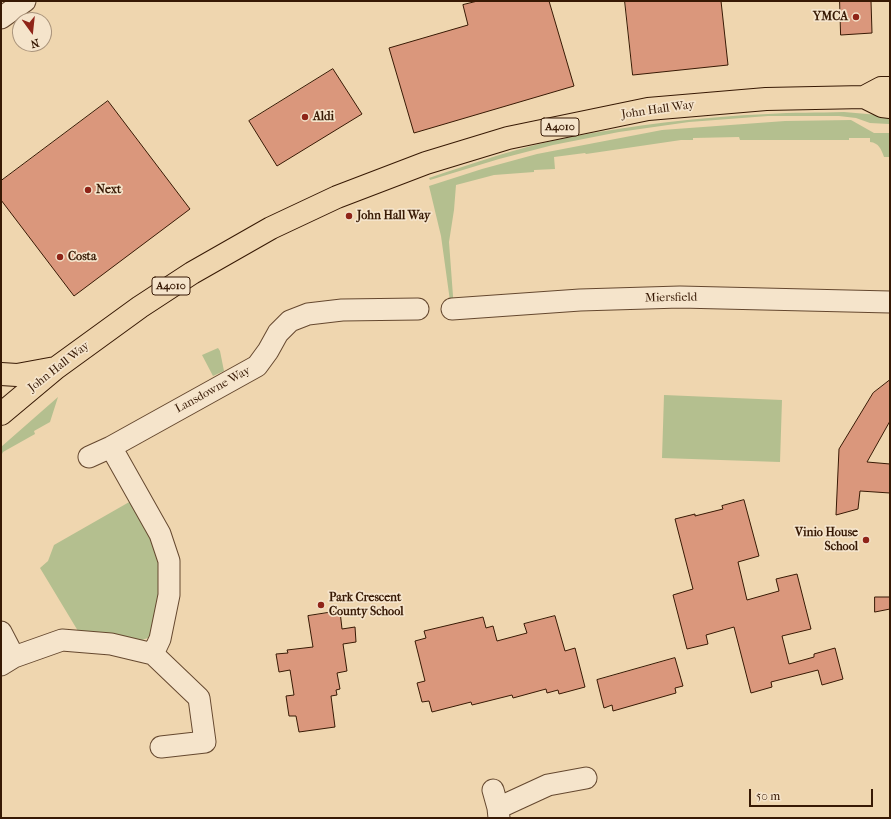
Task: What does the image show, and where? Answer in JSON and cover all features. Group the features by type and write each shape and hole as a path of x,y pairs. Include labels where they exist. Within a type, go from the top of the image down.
{"highway":[{"name":"John Hall Way","path":"1,414 56,368 140,307 192,273 270,228 337,197 426,163 508,138 648,109 766,99 864,97 881,88 890,88"},
{"name":"John Hall Way","path":"864,97 882,106 890,107"},
{"path":"1,374 17,375 56,368"}],"street":[{"path":"1,18 25,1"},
{"name":"Miersfield","path":"452,309 580,300 680,297 890,302"},
{"name":"Lansdowne Way","path":"88,457 111,447 256,366 268,351 278,332 290,321 308,314 342,310 418,309"},
{"path":"111,447 160,534 169,562 170,595 160,639 153,654"},
{"path":"1,632 7,661 62,640 111,644 153,654 199,698 205,742 161,747"},
{"path":"497,805 548,784 586,778"}],"green space":[{"path":"844,112 890,116 889,124 870,123 856,118 839,116 768,116 689,122 619,132 553,145 499,159 430,180 429,178 531,146 616,129 717,117 787,113"},
{"path":"851,120 874,133 890,133 890,157 884,157 878,145 870,142 870,138 849,138 849,140 740,140 739,137 693,138 693,140 681,140 586,154 554,157 555,169 494,175 456,185 449,242 453,296 453,300 450,301 441,236 429,186 482,169 537,154 662,130 785,121"},
{"path":"218,348 224,371 213,376 202,355"},
{"path":"664,395 782,400 780,462 662,458"},
{"path":"58,397 50,422 34,431 35,434 3,452 1,456 1,447"},
{"path":"131,501 157,544 163,570 156,624 148,638 136,642 78,631 40,568 48,561 54,545"}],"building":[{"path":"478,1 549,1 574,86 414,133 389,48 468,25 463,5"},
{"path":"625,1 721,1 728,65 633,75"},
{"name":"YMCA","path":"840,1 871,1 872,33 841,35"},
{"name":"Aldi","path":"333,69 362,114 277,166 249,121"},
{"name":"Next","path":"108,101 190,209 74,296 1,200 1,181"},
{"path":"890,380 890,421 867,462 890,464 890,493 860,491 858,509 836,515 839,449 873,393"},
{"path":"744,500 759,556 738,562 747,600 779,591 776,579 797,574 811,629 782,636 789,664 814,657 814,654 835,648 843,679 822,685 818,670 771,682 772,687 751,693 734,627 706,635 708,644 687,649 673,595 693,589 675,519 723,509 722,506"},
{"path":"875,597 890,597 890,609 875,612"},
{"path":"340,611 342,629 355,627 356,642 343,644 347,671 337,673 340,689 336,690 337,695 331,696 335,727 299,732 296,716 289,716 286,696 294,695 290,670 279,672 276,654 288,653 287,650 313,647 308,616"},
{"path":"555,616 565,651 575,648 585,687 559,694 558,690 547,693 546,689 513,698 512,695 472,705 471,702 432,712 429,701 422,702 417,683 425,681 415,641 426,638 424,631 483,617 486,628 493,626 497,641 527,633 524,624"},
{"path":"675,658 683,686 675,688 676,693 613,711 612,705 604,708 597,680"}],"place":[{"name":"YMCA","path":"856,17"},
{"name":"Aldi","path":"305,117"},
{"name":"Next","path":"88,190"},
{"name":"John Hall Way","path":"349,216"},
{"name":"Costa","path":"60,257"},
{"name":"Vinio House School","path":"866,540"},
{"name":"Park Crescent County School","path":"321,605"}]}
